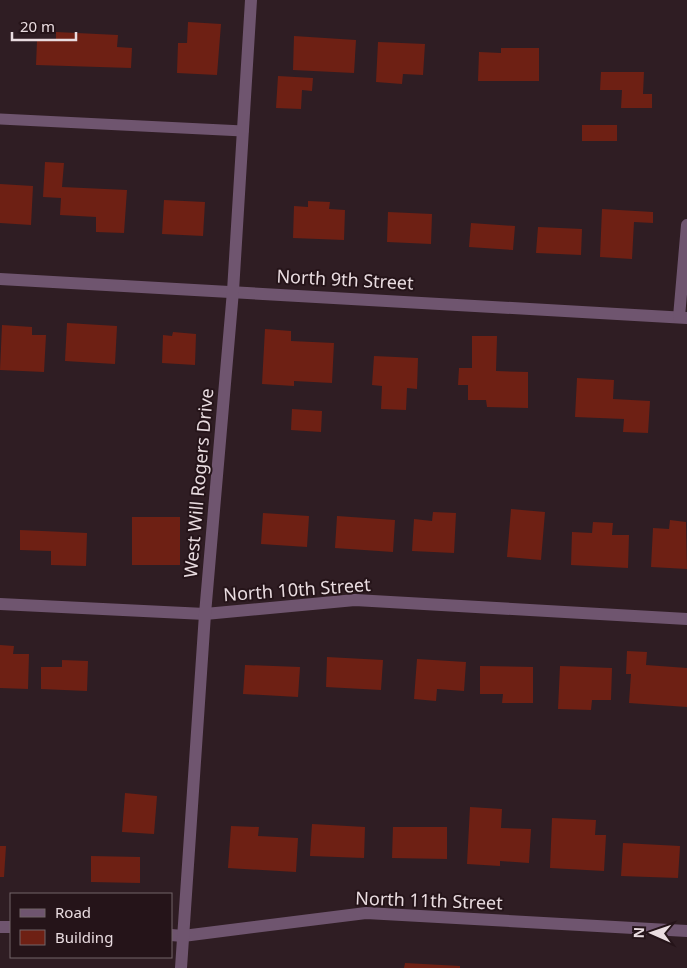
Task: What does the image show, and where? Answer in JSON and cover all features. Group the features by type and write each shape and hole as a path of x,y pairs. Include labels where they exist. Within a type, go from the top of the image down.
{"street":[{"name":"West Will Rogers Drive","path":"181,968 177,935 233,291 251,0"},
{"path":"683,317 687,225"},
{"name":"North 9th Street","path":"0,279 683,317"},
{"name":"North 10th Street","path":"0,604 206,614 355,600 687,620"},
{"name":"North 11th Street","path":"177,935 366,913 687,931"}],"lane":[{"path":"0,119 243,131"}],"building":[{"path":"188,22 221,24 217,75 177,73 178,43 187,43"},
{"path":"56,32 118,35 117,47 132,48 131,68 36,65 37,41 56,41"},
{"path":"294,36 356,40 354,73 293,70"},
{"path":"378,42 425,44 423,75 403,74 402,84 376,82"},
{"path":"501,48 539,48 539,81 478,81 479,52 501,53"},
{"path":"601,72 644,72 643,94 652,94 652,108 621,108 622,90 600,90"},
{"path":"278,76 313,78 312,91 302,90 301,109 276,108"},
{"path":"582,125 617,125 617,141 582,141"},
{"path":"45,162 64,163 62,187 127,190 124,233 96,232 96,217 60,215 61,198 43,197"},
{"path":"0,184 33,186 31,225 0,223"},
{"path":"164,200 205,202 203,236 162,234"},
{"path":"308,201 330,202 329,209 345,210 344,240 293,238 294,206 308,207"},
{"path":"602,209 653,212 653,223 634,222 632,259 600,257"},
{"path":"388,212 432,214 431,244 387,242"},
{"path":"471,223 515,226 513,250 469,247"},
{"path":"538,227 582,229 581,255 536,253"},
{"path":"67,323 117,326 115,364 65,361"},
{"path":"2,325 32,327 32,335 46,335 44,372 0,370"},
{"path":"265,329 291,331 291,341 334,343 332,383 294,381 294,386 262,384"},
{"path":"173,332 196,334 195,365 162,363 163,335 172,336"},
{"path":"472,336 497,336 496,371 528,372 528,408 487,407 486,400 468,400 468,385 458,385 459,368 472,368"},
{"path":"374,356 418,358 417,389 407,388 406,410 381,409 382,386 372,385"},
{"path":"577,378 614,380 613,399 650,401 648,433 623,432 624,419 575,417"},
{"path":"292,409 322,411 321,432 291,430"},
{"path":"511,509 545,512 541,560 507,557"},
{"path":"433,512 456,513 454,553 412,551 414,519 432,521"},
{"path":"263,513 309,516 307,547 261,544"},
{"path":"337,516 395,520 393,552 335,548"},
{"path":"132,517 180,517 180,565 132,565"},
{"path":"670,520 686,522 687,569 651,567 653,528 669,529"},
{"path":"593,522 613,523 612,535 629,535 628,568 571,565 572,532 592,533"},
{"path":"20,530 87,533 86,566 51,565 51,551 20,550"},
{"path":"0,645 14,646 13,654 29,654 28,689 0,688"},
{"path":"627,651 647,652 646,665 687,668 687,707 629,703 631,674 626,674"},
{"path":"327,657 383,660 381,690 326,687"},
{"path":"417,659 466,662 464,691 437,689 436,701 414,699"},
{"path":"62,660 88,661 87,691 41,689 41,667 62,667"},
{"path":"245,665 300,667 298,697 243,694"},
{"path":"480,666 533,667 533,703 502,703 503,694 480,694"},
{"path":"560,666 612,668 611,700 592,700 591,710 558,709"},
{"path":"125,793 157,796 154,834 122,832"},
{"path":"470,807 502,809 501,828 531,829 529,863 500,861 500,866 467,864"},
{"path":"552,818 596,820 595,835 606,835 604,871 550,868"},
{"path":"312,824 365,827 364,858 310,856"},
{"path":"231,826 259,827 258,836 298,838 296,872 228,868"},
{"path":"393,827 447,827 447,859 392,858"},
{"path":"623,843 680,846 678,878 621,876"},
{"path":"0,846 6,846 4,877 0,877"},
{"path":"91,856 140,857 140,883 91,882"},
{"path":"405,963 460,966 460,968 404,968"}]}
